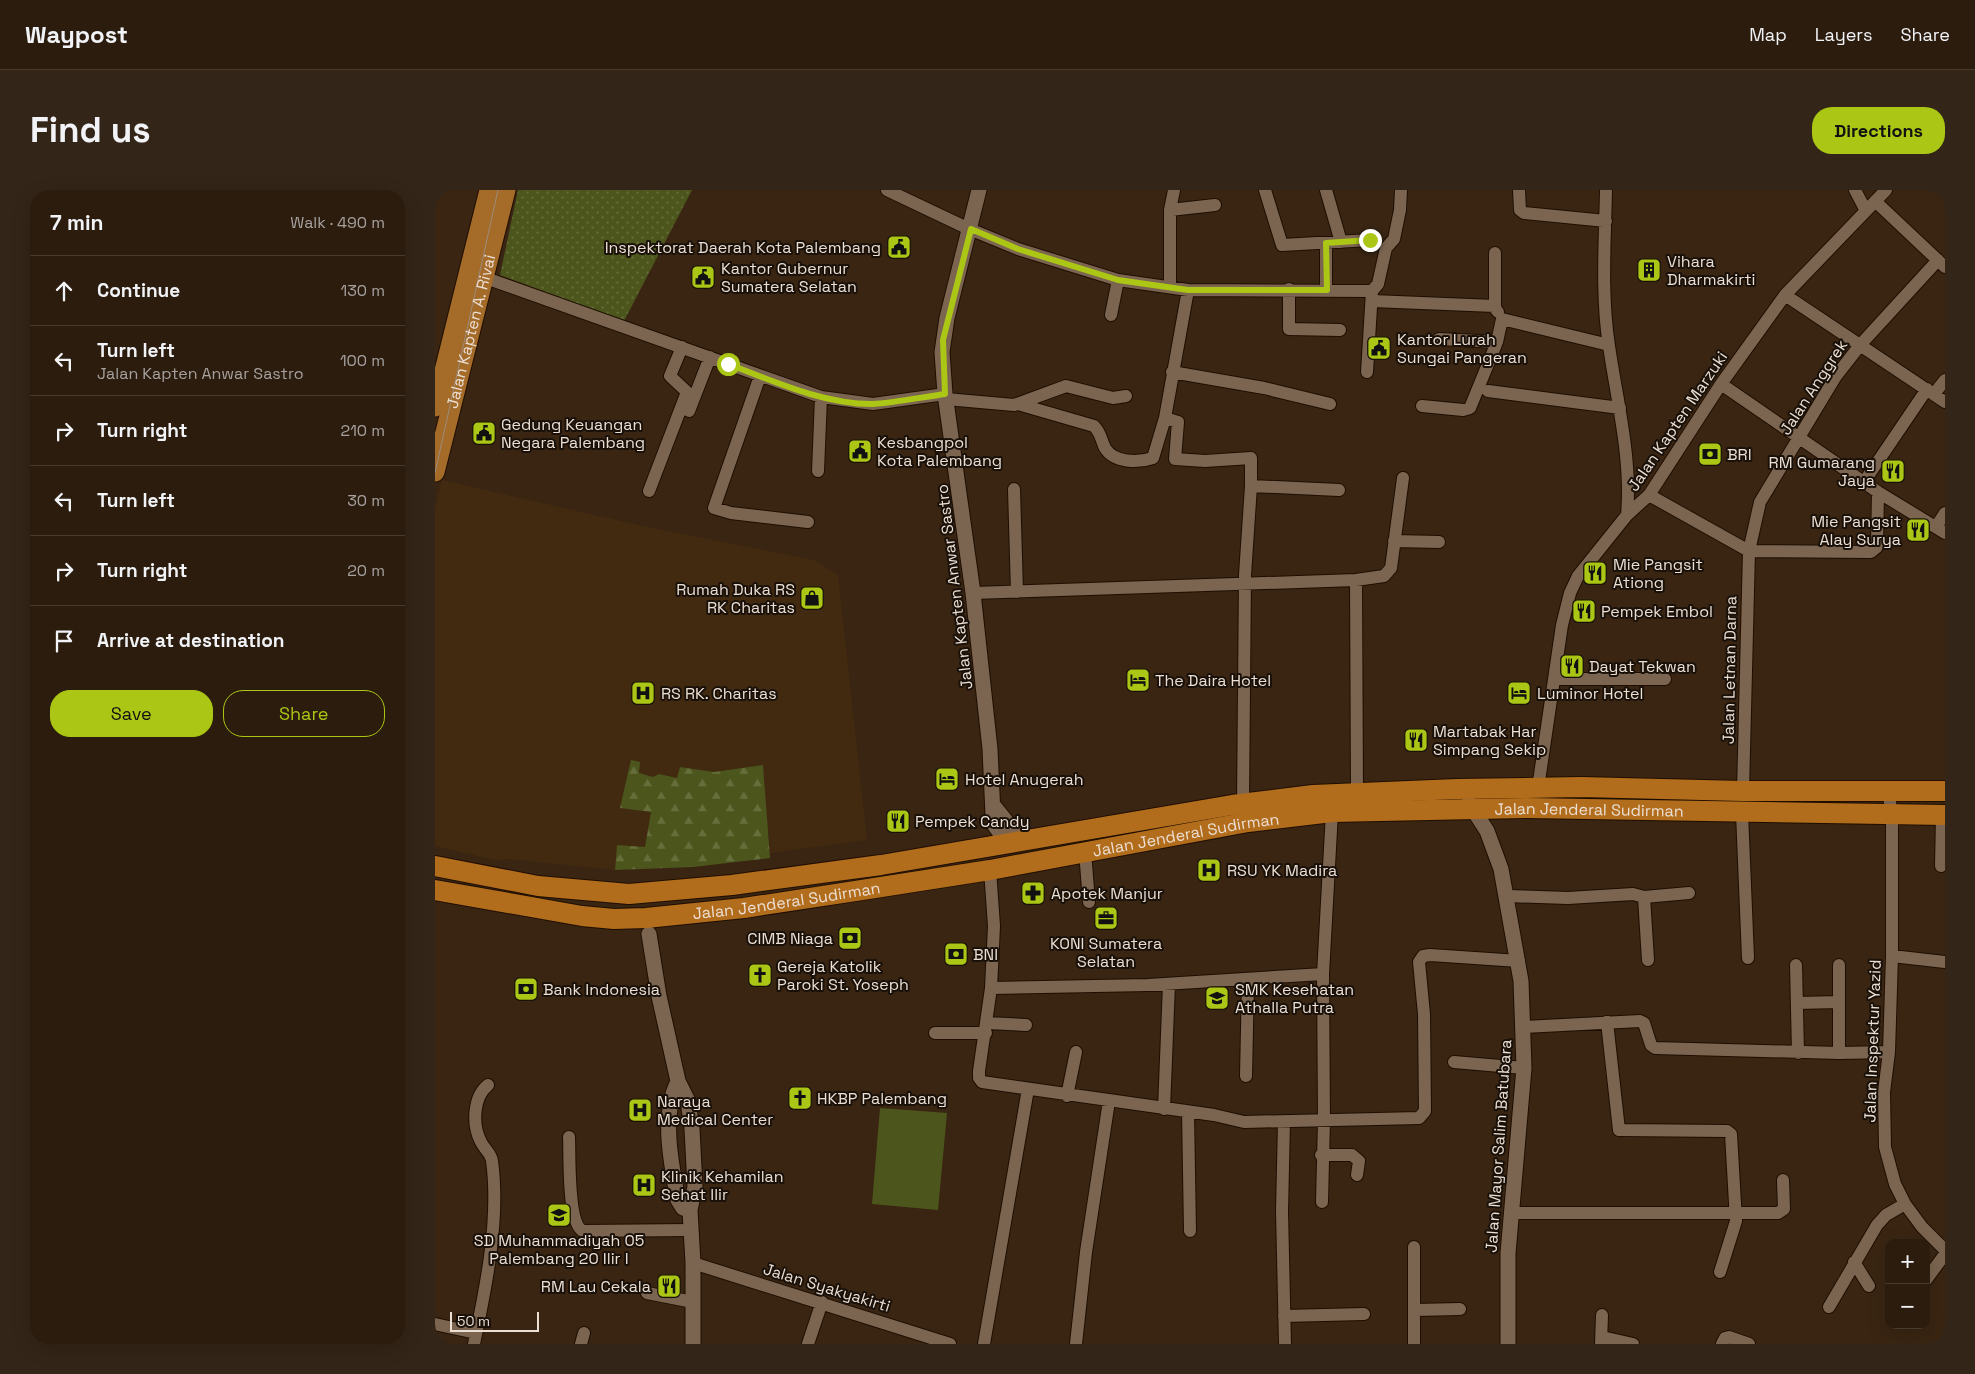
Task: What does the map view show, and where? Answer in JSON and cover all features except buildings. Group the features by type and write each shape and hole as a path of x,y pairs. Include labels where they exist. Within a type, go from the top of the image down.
{"highway":[{"name":"Jalan Jenderal Sudirman","path":"435,866 538,886 629,894 733,885 1025,841 1243,804 1313,795 1538,788 1945,791"},
{"path":"1742,813 1743,791"},
{"name":"Jalan Jenderal Sudirman","path":"435,890 582,916 614,919 744,908 990,870 1248,822 1331,812 1473,809 1944,815"},
{"path":"1019,864 1025,841"},
{"path":"435,896 568,922 606,926 633,924 649,934 655,921 663,916"}],"main road":[{"name":"Jalan Kapten A. Rivai","path":"437,394 489,190"},
{"name":"Jalan Kapten A. Rivai","path":"435,472 506,190"}],"street":[{"path":"887,190 1018,249 1118,280 1188,290 1327,290 1372,296 1495,306"},
{"name":"Jalan Kapten Anwar Sastro","path":"979,190 943,340 946,397 973,593 990,750 995,826 1001,834 1025,841"},
{"path":"1170,287 1170,210 1174,190"},
{"path":"1265,190 1281,244 1285,246 1370,240"},
{"path":"1326,190 1341,242"},
{"path":"1367,372 1372,296 1378,284 1400,210 1401,190"},
{"path":"1519,190 1520,210 1524,213 1606,221"},
{"path":"1606,190 1604,295 1609,346 1620,408 1629,497 1627,515"},
{"path":"1855,190 1871,206 1941,264"},
{"name":"Jalan Kapten Marzuki","path":"1538,788 1561,625 1570,593 1578,576 1627,515 1649,495 1721,384 1785,295 1886,190"},
{"path":"1170,210 1215,205"},
{"path":"1326,243 1327,290"},
{"path":"1422,406 1463,410 1471,408 1497,342 1502,319 1495,306 1495,253"},
{"name":"Jalan Anggrek","path":"1749,551 1764,494 1836,376 1861,344 1941,264"},
{"path":"483,278 821,397 873,404 946,397 1003,405 1018,404 1094,426 1112,455 1131,461 1143,461 1154,457 1165,418 1188,290"},
{"path":"1111,315 1118,280"},
{"path":"1289,290 1289,329 1340,330"},
{"path":"1785,295 1861,344 1945,402"},
{"path":"1502,319 1542,327 1609,346"},
{"path":"1439,339 1497,342"},
{"path":"649,490 687,392 670,376 682,347"},
{"path":"666,469 710,358"},
{"path":"1172,372 1264,388 1330,404"},
{"path":"760,376 714,508 731,513 808,522"},
{"path":"1864,482 1930,392 1945,380"},
{"path":"1721,384 1878,492 1941,530 1945,513"},
{"path":"1018,404 1042,393 1066,386 1113,398 1126,396"},
{"path":"1488,391 1620,408"},
{"path":"818,471 821,397"},
{"path":"1165,418 1178,422 1175,458 1205,461 1251,458 1245,583 1243,804"},
{"path":"973,593 1356,580 1384,576 1391,568 1403,478"},
{"path":"1251,486 1339,490"},
{"path":"1013,489 1017,592"},
{"path":"1649,495 1749,551 1871,552 1877,547 1878,492"},
{"path":"1394,541 1439,542"},
{"name":"Jalan Letnan Darna","path":"1743,791 1749,551"},
{"path":"1356,580 1357,793"},
{"path":"1554,679 1665,679"},
{"name":"Jalan Mayor Salim Batubara","path":"1460,789 1487,831 1501,869 1519,961 1524,1068 1511,1213 1507,1344"},
{"name":"Jalan Inspektur Yazid","path":"1888,791 1892,814 1892,956 1889,1052 1884,1092 1885,1147 1895,1184 1905,1204 1922,1227 1945,1250"},
{"path":"1322,1202 1321,1155 1324,1120 1323,974 1331,812"},
{"path":"1742,813 1749,958"},
{"path":"1941,866 1944,815"},
{"path":"1085,851 1089,902"},
{"path":"990,870 994,926 991,988 979,1078 982,1082 1244,1122 1419,1118 1425,1111 1424,1014 1419,962 1423,956 1519,961"},
{"path":"1507,896 1568,898 1633,894 1644,897 1689,893"},
{"path":"1644,897 1647,960"},
{"path":"649,934 659,996 678,1081 688,1101 695,1187 690,1210 693,1263 693,1344"},
{"path":"1892,956 1945,962"},
{"path":"1796,965 1798,1053"},
{"path":"1839,965 1839,1053"},
{"path":"991,988 1248,981 1323,974"},
{"path":"1246,1076 1248,981"},
{"path":"1164,1109 1169,984"},
{"path":"1797,1003 1839,1002"},
{"path":"1523,1027 1640,1021 1644,1023 1651,1045 1655,1048 1798,1053 1889,1052"},
{"path":"1607,1022 1619,1130 1730,1132 1736,1214 1735,1226 1720,1272"},
{"path":"935,1033 1026,1025"},
{"path":"1067,1096 1076,1052"},
{"path":"1454,1062 1524,1068"},
{"path":"678,1081 672,1094 669,1114 672,1157 678,1200 683,1208 690,1210"},
{"path":"435,1324 475,1338 486,1284 493,1220 491,1158 479,1139 475,1110 479,1098 488,1085"},
{"path":"984,1344 1029,1089"},
{"path":"1076,1344 1086,1252 1109,1101"},
{"path":"1188,1112 1190,1231"},
{"path":"1283,1122 1285,1344"},
{"path":"569,1137 573,1216 578,1228 583,1230 691,1230"},
{"path":"1321,1155 1352,1155 1359,1161 1357,1175"},
{"path":"672,1157 694,1157"},
{"path":"1511,1213 1736,1214 1783,1211 1783,1180"},
{"path":"1829,1307 1877,1225 1886,1215 1905,1204"},
{"path":"1413,1247 1414,1344"},
{"path":"1930,1275 1945,1254"},
{"path":"1854,1262 1869,1286"},
{"name":"Jalan Syakyakirti","path":"693,1263 822,1302 950,1344"},
{"path":"647,1293 693,1302"},
{"path":"808,1344 822,1302"},
{"path":"1415,1310 1460,1309"},
{"path":"1284,1316 1363,1314"},
{"path":"1603,1316 1601,1341 1633,1344"},
{"path":"1722,1344 1725,1338 1729,1337 1749,1344"}],"shaded area":[{"name":"RS RK. Charitas","path":"442,480 647,527 814,560 838,575 867,840 770,853 763,765 714,772 681,767 677,778 659,774 653,777 639,773 620,808 651,812 645,847 617,845 615,870 509,859 495,860 435,846 435,507"},
{"name":"SMK Kesehatan Athalla Putra","path":"1209,987 1226,987 1226,1009 1209,1009"}],"green space":[{"path":"518,190 692,190 624,321 500,275"},
{"path":"631,760 640,762 639,773 653,777 659,774 677,778 680,767 714,772 763,765 770,858 693,867 615,870 617,845 645,847 651,812 620,808"},
{"path":"880,1108 947,1113 938,1210 872,1204"}],"tram line":[{"path":"435,473 498,190"}],"place":[{"name":"Inspektorat Daerah Kota Palembang","path":"899,247"},
{"name":"Vihara Dharmakirti","path":"1649,270"},
{"name":"Kantor Gubernur Sumatera Selatan","path":"703,277"},
{"name":"Kantor Lurah Sungai Pangeran","path":"1379,348"},
{"name":"Gedung Keuangan Negara Palembang","path":"484,433"},
{"name":"Kesbangpol Kota Palembang","path":"860,451"},
{"name":"BRI","path":"1710,454"},
{"name":"RM Gumarang Jaya","path":"1893,471"},
{"name":"Mie Pangsit Alay Surya","path":"1918,530"},
{"name":"Mie Pangsit Ationg","path":"1595,573"},
{"name":"Rumah Duka RS RK Charitas","path":"812,598"},
{"name":"Pempek Embol","path":"1584,611"},
{"name":"Dayat Tekwan","path":"1572,666"},
{"name":"The Daira Hotel","path":"1138,680"},
{"name":"RS RK. Charitas","path":"643,693"},
{"name":"Luminor Hotel","path":"1519,693"},
{"name":"Martabak Har Simpang Sekip","path":"1416,740"},
{"name":"Hotel Anugerah","path":"947,779"},
{"name":"Pempek Candy","path":"898,821"},
{"name":"RSU YK Madira","path":"1209,870"},
{"name":"Apotek Manjur","path":"1033,893"},
{"name":"KONI Sumatera Selatan","path":"1106,918"},
{"name":"CIMB Niaga","path":"850,938"},
{"name":"BNI","path":"956,954"},
{"name":"Gereja Katolik Paroki St. Yoseph","path":"760,975"},
{"name":"Bank Indonesia","path":"526,989"},
{"name":"SMK Kesehatan Athalla Putra","path":"1217,998"},
{"name":"HKBP Palembang","path":"800,1098"},
{"name":"Naraya Medical Center","path":"640,1110"},
{"name":"Klinik Kehamilan Sehat Ilir","path":"644,1185"},
{"name":"SD Muhammadiyah 05 Palembang 20 Ilir I","path":"559,1215"},
{"name":"RM Lau Cekala","path":"669,1286"}],"route":[{"path":"728,364 821,397 840,401 873,404 945,394 943,340 947,318 971,229 1018,249 1095,275 1188,290 1327,290 1326,243 1370,240"}]}
